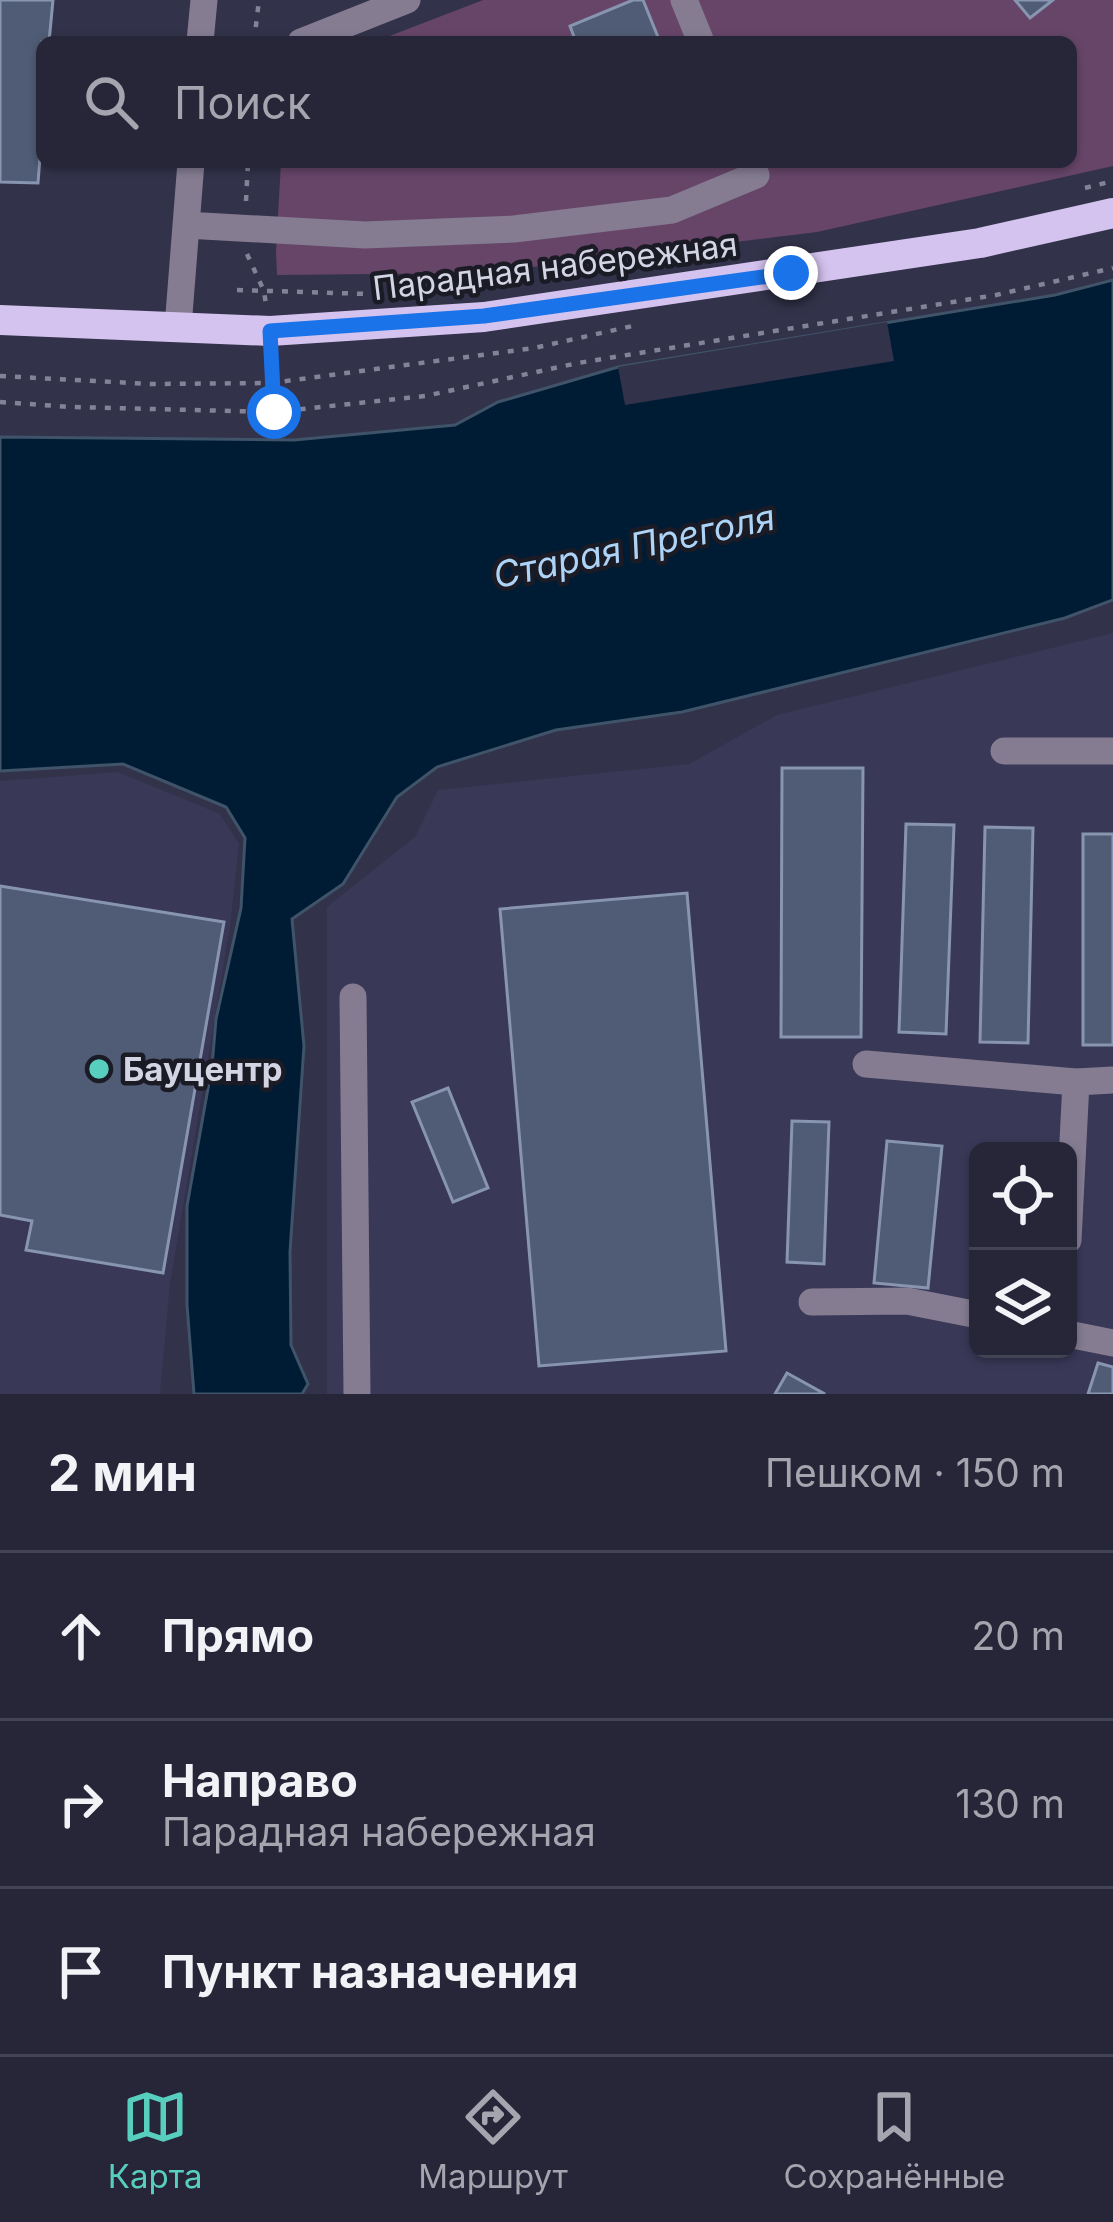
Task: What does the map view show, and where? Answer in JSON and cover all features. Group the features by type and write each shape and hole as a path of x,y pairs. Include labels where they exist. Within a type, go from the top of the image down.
{"main road":[{"name":"Парадная набережная","path":"0,320 270,331 484,316 980,243 1113,213"}],"street":[{"path":"202,18 231,0"},
{"path":"317,36 407,0"},
{"path":"683,0 698,36"},
{"path":"178,327 191,168"},
{"path":"186,225 364,235 514,230 672,210 756,175 753,168"},
{"path":"1004,751 1113,751"},
{"path":"353,997 357,1394"},
{"path":"866,1064 1076,1082 1113,1080"},
{"path":"1073,1142 1076,1082"},
{"path":"812,1302 907,1300 969,1313"},
{"path":"1077,1336 1113,1343"}],"path":[{"path":"255,36 259,0"},
{"path":"248,168 247,259 264,291 274,412"},
{"path":"0,402 274,412 425,396 578,363 996,295 1113,268"}],"shaded area":[{"path":"483,0 1113,0 1113,166 817,232 483,273 277,275 281,168 1077,168 1077,36 390,36"},
{"path":"1113,633 1113,1394 327,1394 327,907 415,837 438,790 689,764 777,715"},
{"path":"118,772 220,814 239,844 230,927 170,1284 160,1394 0,1394 0,781"}],"water":[{"name":"Старая Преголя","path":"1113,280 1113,600 1065,618 682,712 556,730 437,767 397,797 343,884 292,919 304,1046 290,1252 291,1345 308,1384 302,1394 194,1394 187,1305 187,1206 216,1019 241,908 245,838 226,807 123,764 0,771 0,437 294,440 455,425 498,402 618,367 1055,295"}],"pier":[{"path":"887,322 894,361 625,405 618,367"}],"building":[{"path":"0,0 53,0 50,36 36,36 38,183 0,182"},
{"path":"643,0 658,36 574,36 570,26"},
{"path":"1015,0 1053,0 1030,18"},
{"path":"782,768 863,768 861,1037 781,1037"},
{"path":"906,824 954,825 946,1034 899,1032"},
{"path":"985,827 1033,828 1028,1043 980,1042"},
{"path":"1083,834 1113,834 1113,1045 1083,1045"},
{"name":"Бауцентр","path":"0,886 224,922 163,1273 26,1250 32,1221 0,1215"},
{"path":"687,893 726,1351 539,1366 500,909"},
{"path":"448,1088 488,1188 453,1202 412,1102"},
{"path":"792,1121 829,1122 824,1264 787,1262"},
{"path":"887,1141 942,1146 928,1288 874,1283"},
{"path":"1098,1363 1113,1367 1113,1394 1088,1394"},
{"path":"787,1373 825,1394 775,1394"}],"place":[{"name":"Бауцентр","path":"99,1069"}],"route":[{"path":"274,412 270,331 484,316 791,273"}]}
